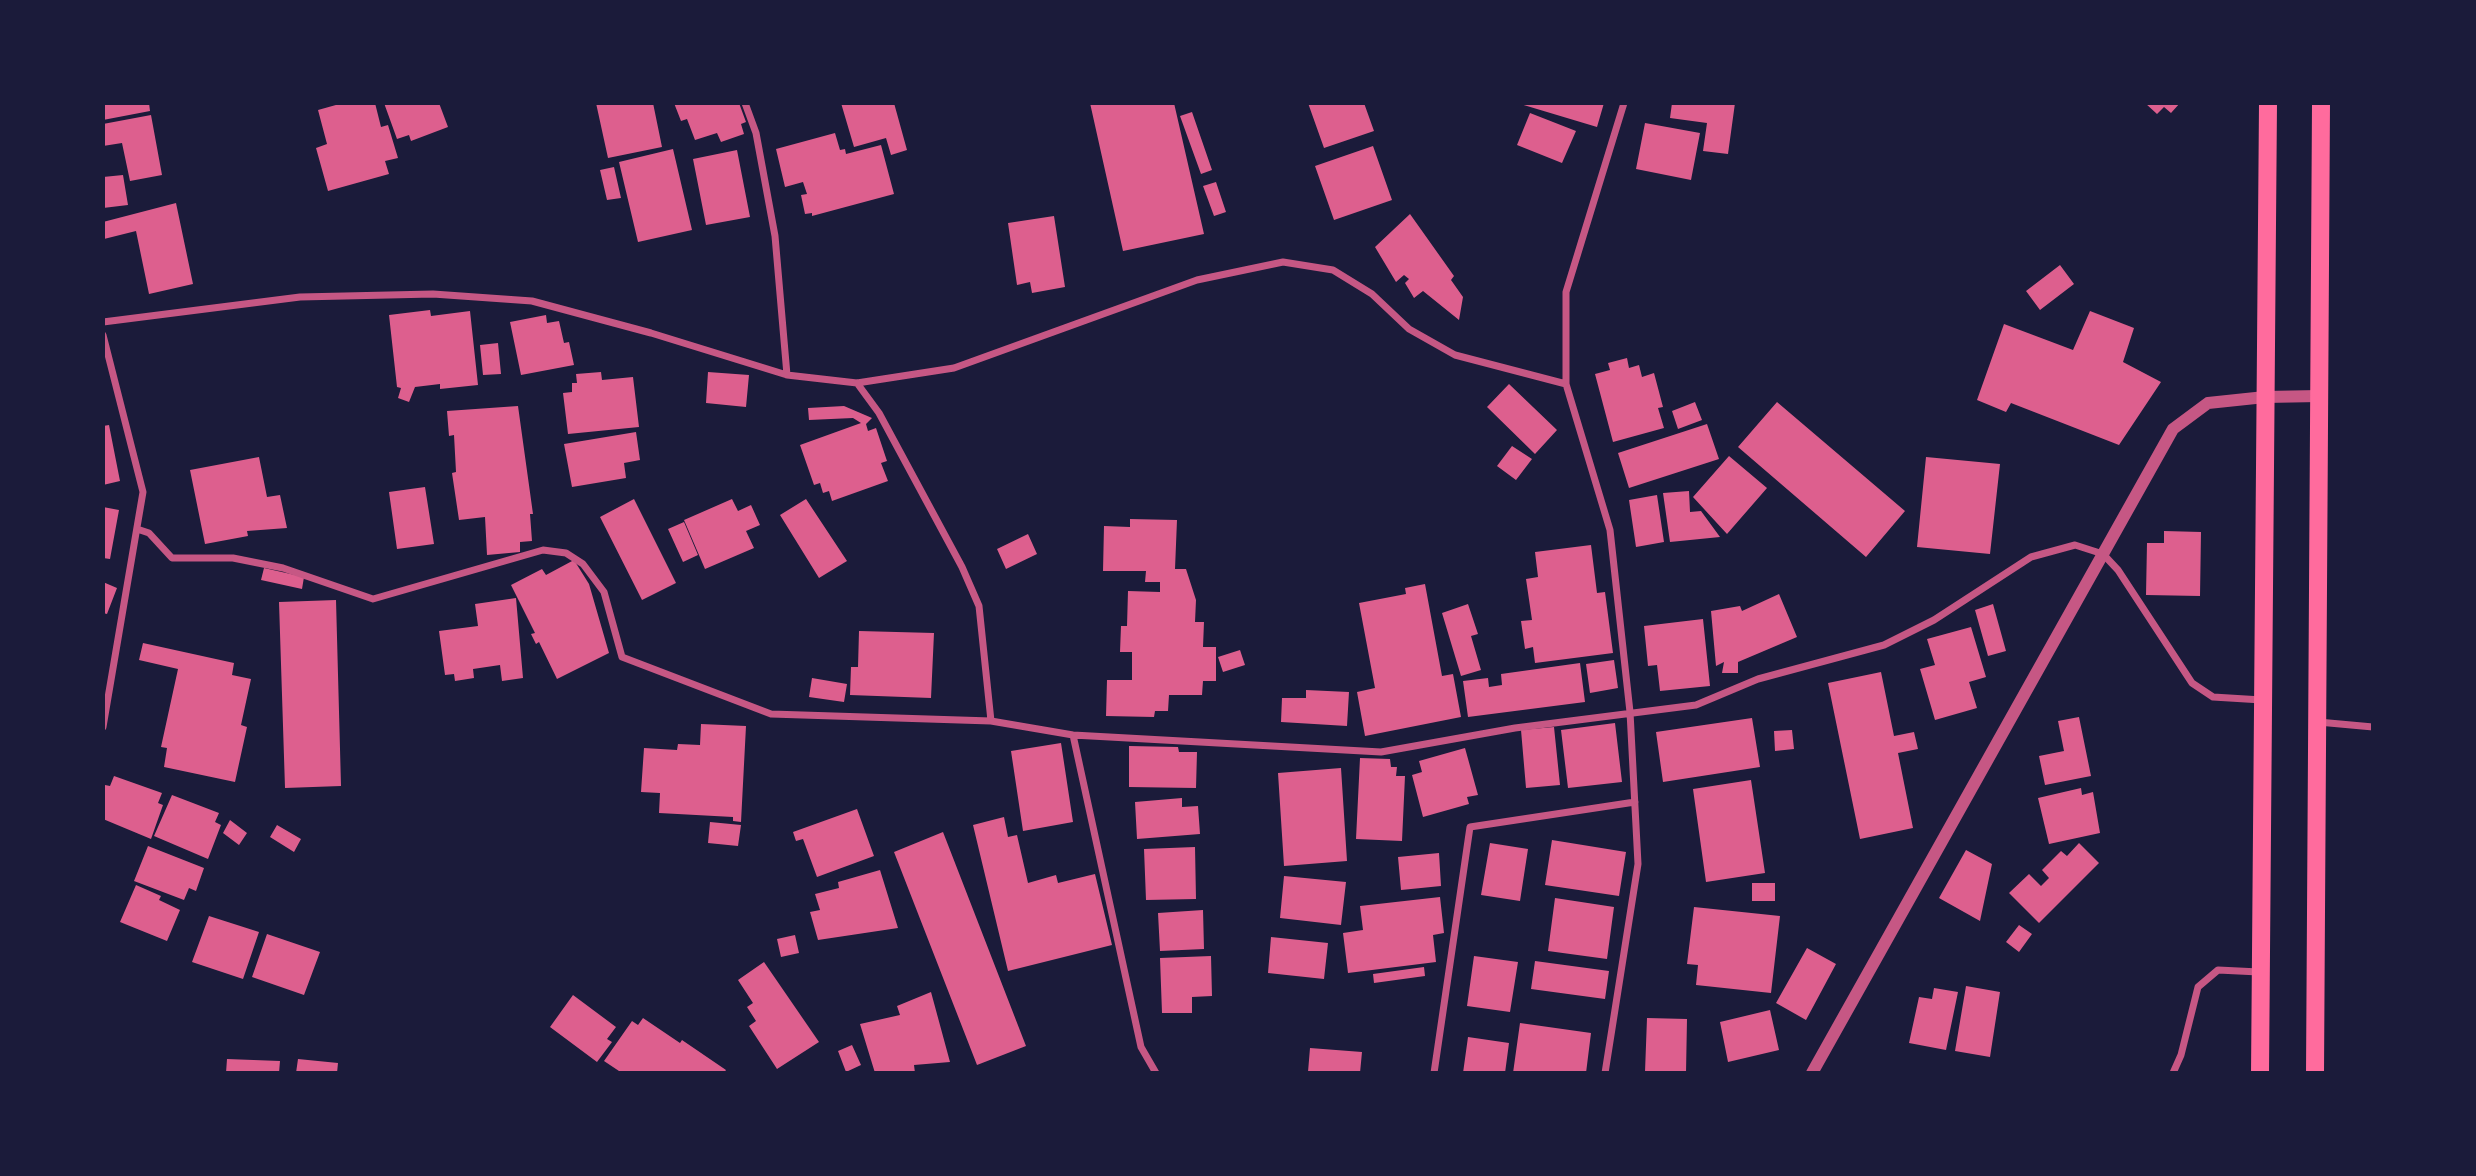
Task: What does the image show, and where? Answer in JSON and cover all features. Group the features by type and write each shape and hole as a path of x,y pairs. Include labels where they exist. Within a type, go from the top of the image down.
{"main road":[{"path":"2260,1073 2268,103"},
{"path":"2315,1073 2321,103"}],"street":[{"path":"745,103 755,133 775,236 787,376"},
{"path":"1605,1073 1638,864 1635,802 1630,712 1610,530 1566,384 1566,292 1624,103"},
{"path":"103,322 300,297 433,294 531,301 651,333 787,376 857,383 954,368 1197,280 1283,262 1333,270 1372,294 1409,329 1455,355 1566,384"},
{"path":"103,335 143,492 103,727"},
{"path":"857,383 892,437 962,567 979,606 991,722"},
{"path":"1812,1073 2173,429 2208,403 2265,397 2319,396"},
{"path":"137,529 149,533 172,558 233,558 283,568 373,599 543,550 566,553 583,564 604,592 622,657 676,680 771,714 991,722 1073,735 1381,752 1630,712 1696,705 1758,679 1884,645 1934,620 2031,557 2075,545 2103,554 2118,570 2192,683 2213,697 2263,699"},
{"path":"2317,722 2373,727"},
{"path":"1073,735 1141,1047 1156,1073"},
{"path":"1434,1073 1470,827 1635,802"},
{"path":"2174,1073 2198,987 2218,970 2261,972"}],"building":[{"path":"103,103 149,103 150,111 103,120"},
{"path":"343,103 375,103 381,127 388,125 398,158 385,161 389,174 328,191 316,148 327,144 318,110"},
{"path":"384,103 439,103 448,127 411,141 409,135 397,139"},
{"path":"596,103 653,103 662,147 608,158"},
{"path":"674,103 739,103 746,122 741,124 744,134 721,142 717,133 695,140 687,119 681,121"},
{"path":"841,103 894,103 907,150 891,155 886,138 854,147"},
{"path":"1090,103 1174,103 1204,234 1123,251"},
{"path":"1308,103 1364,103 1374,131 1324,148"},
{"path":"1517,103 1604,103 1597,127"},
{"path":"1672,103 1735,103 1728,154 1703,151 1707,123 1670,118"},
{"path":"2145,103 2180,103 2171,113 2164,107 2157,114"},
{"path":"1192,112 1212,170 1201,174 1180,116"},
{"path":"1530,113 1576,131 1562,163 1517,145"},
{"path":"151,115 162,175 130,181 122,143 103,146 103,124"},
{"path":"1645,123 1700,133 1691,180 1636,169"},
{"path":"835,133 840,150 845,149 846,154 881,145 894,194 812,216 812,213 805,214 801,195 807,194 803,182 785,187 776,149"},
{"path":"1373,146 1392,200 1334,220 1315,166"},
{"path":"673,149 692,230 638,242 619,162"},
{"path":"737,150 750,217 706,225 693,159"},
{"path":"614,167 621,198 607,200 600,170"},
{"path":"123,175 128,205 103,208 103,177"},
{"path":"1216,182 1226,212 1214,216 1203,186"},
{"path":"176,203 193,284 149,294 136,231 104,239 103,222"},
{"path":"1410,214 1454,276 1451,280 1463,297 1459,320 1423,291 1414,298 1405,283 1409,279 1404,275 1396,282 1375,247"},
{"path":"1054,216 1065,287 1032,293 1030,282 1017,285 1008,223"},
{"path":"2060,265 2074,284 2040,310 2026,291"},
{"path":"430,310 431,316 470,311 478,385 440,389 440,384 415,387 409,402 398,398 401,388 397,387 389,315"},
{"path":"2090,311 2134,328 2123,362 2161,382 2119,445 2011,403 2006,412 1977,400 2004,324 2073,350"},
{"path":"546,315 547,323 559,321 564,343 569,342 574,365 521,375 510,322"},
{"path":"498,343 501,374 483,375 480,345"},
{"path":"1627,358 1629,368 1639,365 1642,377 1654,373 1663,407 1658,408 1664,428 1613,442 1595,374 1610,370 1608,363"},
{"path":"601,372 602,380 633,377 639,427 568,434 563,393 572,392 572,383 577,383 576,374"},
{"path":"708,372 749,375 746,407 706,403"},
{"path":"1509,384 1557,430 1535,454 1487,407"},
{"path":"1695,402 1702,420 1678,429 1672,411"},
{"path":"1777,402 1905,511 1866,557 1738,447"},
{"path":"518,406 533,514 530,514 532,541 520,542 520,552 487,555 485,517 459,520 452,473 456,472 454,435 449,436 447,411"},
{"path":"844,406 872,418 866,424 868,431 876,428 887,461 881,463 888,481 832,501 829,491 823,493 820,483 814,485 800,445 861,423 853,418 809,420 808,408"},
{"path":"1707,424 1719,459 1629,488 1618,453"},
{"path":"109,425 120,481 103,485 103,426"},
{"path":"636,432 640,460 624,463 626,478 572,487 564,444"},
{"path":"1512,446 1532,459 1516,480 1497,466"},
{"path":"1729,456 1767,488 1727,534 1693,497"},
{"path":"259,457 267,497 280,495 287,528 247,531 248,536 205,544 190,470"},
{"path":"1926,457 2000,464 1990,554 1917,547"},
{"path":"425,487 434,544 397,549 389,492"},
{"path":"1689,491 1690,512 1701,511 1720,537 1670,542 1663,493"},
{"path":"1657,495 1664,542 1636,547 1629,500"},
{"path":"634,499 676,583 642,600 600,517"},
{"path":"732,499 738,511 751,505 760,525 746,531 754,548 705,569 684,520"},
{"path":"806,499 847,561 819,578 780,515"},
{"path":"103,507 119,510 110,559 103,558"},
{"path":"1130,519 1177,520 1175,569 1186,569 1196,600 1195,622 1204,622 1203,647 1216,647 1216,681 1203,681 1202,695 1169,695 1168,711 1155,711 1154,717 1106,716 1107,680 1132,680 1132,652 1120,652 1121,626 1127,626 1128,591 1160,592 1160,582 1145,582 1146,571 1103,571 1104,526 1130,527"},
{"path":"684,522 698,555 683,562 668,529"},
{"path":"2164,531 2201,532 2200,596 2146,595 2147,543 2164,543"},
{"path":"1028,534 1037,554 1006,569 997,549"},
{"path":"1591,545 1597,593 1605,592 1613,653 1535,663 1533,647 1525,649 1521,621 1532,620 1526,579 1538,577 1535,552"},
{"path":"574,560 589,584 609,653 557,679 539,642 536,644 531,634 535,633 511,585 542,569 546,575"},
{"path":"264,568 304,577 302,589 261,580"},
{"path":"103,582 117,588 107,614 103,613"},
{"path":"1425,584 1442,676 1453,674 1461,717 1365,736 1357,692 1375,688 1359,603 1406,594 1405,588"},
{"path":"1779,594 1797,637 1738,662 1738,673 1722,673 1724,662 1716,666 1711,611 1740,606 1742,611"},
{"path":"516,598 523,678 502,681 500,665 473,669 474,678 455,681 454,674 445,675 439,631 478,626 475,604"},
{"path":"336,600 341,786 285,788 279,602"},
{"path":"1468,604 1478,634 1471,636 1481,670 1461,676 1442,613"},
{"path":"1993,604 2006,651 1988,656 1975,610"},
{"path":"1703,619 1710,686 1660,691 1657,665 1648,666 1644,626"},
{"path":"1971,627 1986,677 1969,682 1977,708 1935,720 1920,669 1935,665 1927,639"},
{"path":"859,631 934,633 931,698 850,695 851,667 858,667"},
{"path":"143,643 234,663 232,675 251,679 241,725 247,727 235,782 164,767 167,748 161,747 178,669 139,660"},
{"path":"1240,650 1245,665 1223,672 1218,657"},
{"path":"1614,660 1618,688 1590,693 1586,664"},
{"path":"1580,663 1585,702 1468,717 1463,681 1488,678 1489,687 1502,685 1501,674"},
{"path":"1881,672 1894,736 1914,732 1918,749 1898,753 1913,828 1860,839 1828,683"},
{"path":"812,678 847,684 844,702 809,697"},
{"path":"1306,690 1349,692 1347,726 1281,722 1282,698 1306,698"},
{"path":"2079,717 2091,776 2045,785 2039,756 2064,751 2058,721"},
{"path":"1752,718 1760,767 1663,782 1656,732"},
{"path":"1615,723 1622,782 1568,788 1561,730"},
{"path":"701,724 746,726 741,822 733,821 733,817 659,813 660,793 641,792 644,748 677,750 678,744 700,745"},
{"path":"1554,727 1560,785 1526,788 1521,730"},
{"path":"1792,730 1794,749 1775,751 1774,731"},
{"path":"1061,743 1073,822 1023,831 1011,751"},
{"path":"1129,746 1178,747 1179,752 1197,752 1196,788 1129,787"},
{"path":"1465,748 1478,795 1467,797 1469,804 1423,817 1412,775 1422,772 1419,761"},
{"path":"1360,758 1390,759 1391,767 1397,767 1396,776 1405,776 1402,841 1356,839"},
{"path":"1341,768 1347,861 1284,866 1278,773"},
{"path":"114,776 162,793 158,803 163,805 151,839 103,819 103,790 105,785 110,786"},
{"path":"1751,780 1765,873 1706,882 1693,789"},
{"path":"2081,788 2082,795 2093,792 2100,833 2049,844 2038,798"},
{"path":"172,795 219,813 215,822 221,825 208,859 154,836"},
{"path":"1182,798 1182,807 1198,806 1200,834 1137,839 1135,802"},
{"path":"857,809 874,856 817,877 803,839 796,841 793,832"},
{"path":"1004,817 1008,837 1017,835 1028,883 1056,875 1058,883 1095,874 1112,945 1008,971 973,825"},
{"path":"230,820 247,833 239,845 223,833"},
{"path":"710,822 741,825 738,846 708,843"},
{"path":"277,825 301,839 294,852 270,837"},
{"path":"943,832 1026,1046 977,1065 894,852"},
{"path":"1552,840 1626,852 1619,896 1545,885"},
{"path":"1490,843 1528,849 1520,901 1481,895"},
{"path":"2079,843 2099,863 2039,923 2009,893 2029,874 2041,886 2049,878 2042,870 2061,851 2067,856"},
{"path":"148,846 204,868 196,891 189,888 184,900 134,881"},
{"path":"1195,847 1196,899 1146,900 1144,849"},
{"path":"1966,850 1992,864 1980,921 1939,898"},
{"path":"1439,853 1441,886 1401,890 1398,857"},
{"path":"880,870 898,928 818,940 810,912 820,910 815,894 839,888 838,882"},
{"path":"1284,876 1346,882 1341,925 1280,918"},
{"path":"1752,883 1775,883 1775,901 1752,901"},
{"path":"136,885 161,896 159,900 180,910 167,941 120,922"},
{"path":"1440,897 1444,933 1433,935 1436,962 1348,973 1343,933 1363,930 1360,906"},
{"path":"1555,898 1614,907 1607,959 1548,951"},
{"path":"1694,907 1780,916 1771,993 1696,985 1698,965 1687,964"},
{"path":"1203,910 1204,949 1160,951 1158,913"},
{"path":"209,916 259,932 243,979 192,962"},
{"path":"2019,925 2032,934 2019,952 2006,942"},
{"path":"267,934 320,952 304,995 252,977"},
{"path":"795,935 799,953 781,957 777,939"},
{"path":"1271,937 1328,943 1324,979 1268,973"},
{"path":"1807,948 1836,964 1806,1020 1776,1003"},
{"path":"1211,956 1212,996 1192,997 1192,1013 1162,1013 1160,958"},
{"path":"1474,956 1518,962 1510,1012 1467,1006"},
{"path":"1535,961 1609,971 1605,999 1531,989"},
{"path":"764,962 819,1042 777,1069 749,1026 756,1021 747,1007 753,1003 738,980"},
{"path":"1424,967 1425,976 1374,983 1373,974"},
{"path":"1966,986 2000,992 1990,1057 1955,1051"},
{"path":"1934,988 1958,992 1946,1050 1909,1043 1919,997 1932,999"},
{"path":"931,992 950,1062 914,1065 915,1073 875,1073 860,1024 900,1015 897,1006"},
{"path":"573,995 616,1027 607,1039 612,1042 597,1062 550,1027"},
{"path":"1770,1010 1779,1050 1728,1062 1720,1022"},
{"path":"643,1018 726,1070 724,1073 622,1073 604,1061 632,1021 638,1025"},
{"path":"1647,1018 1687,1019 1686,1073 1645,1072"},
{"path":"1520,1023 1591,1033 1586,1073 1513,1073"},
{"path":"1468,1037 1509,1043 1505,1073 1463,1073"},
{"path":"852,1045 861,1065 846,1072 838,1051"},
{"path":"1310,1048 1362,1052 1360,1073 1308,1072"},
{"path":"227,1059 280,1061 279,1073 226,1073"},
{"path":"298,1059 338,1063 337,1073 296,1073"}]}
